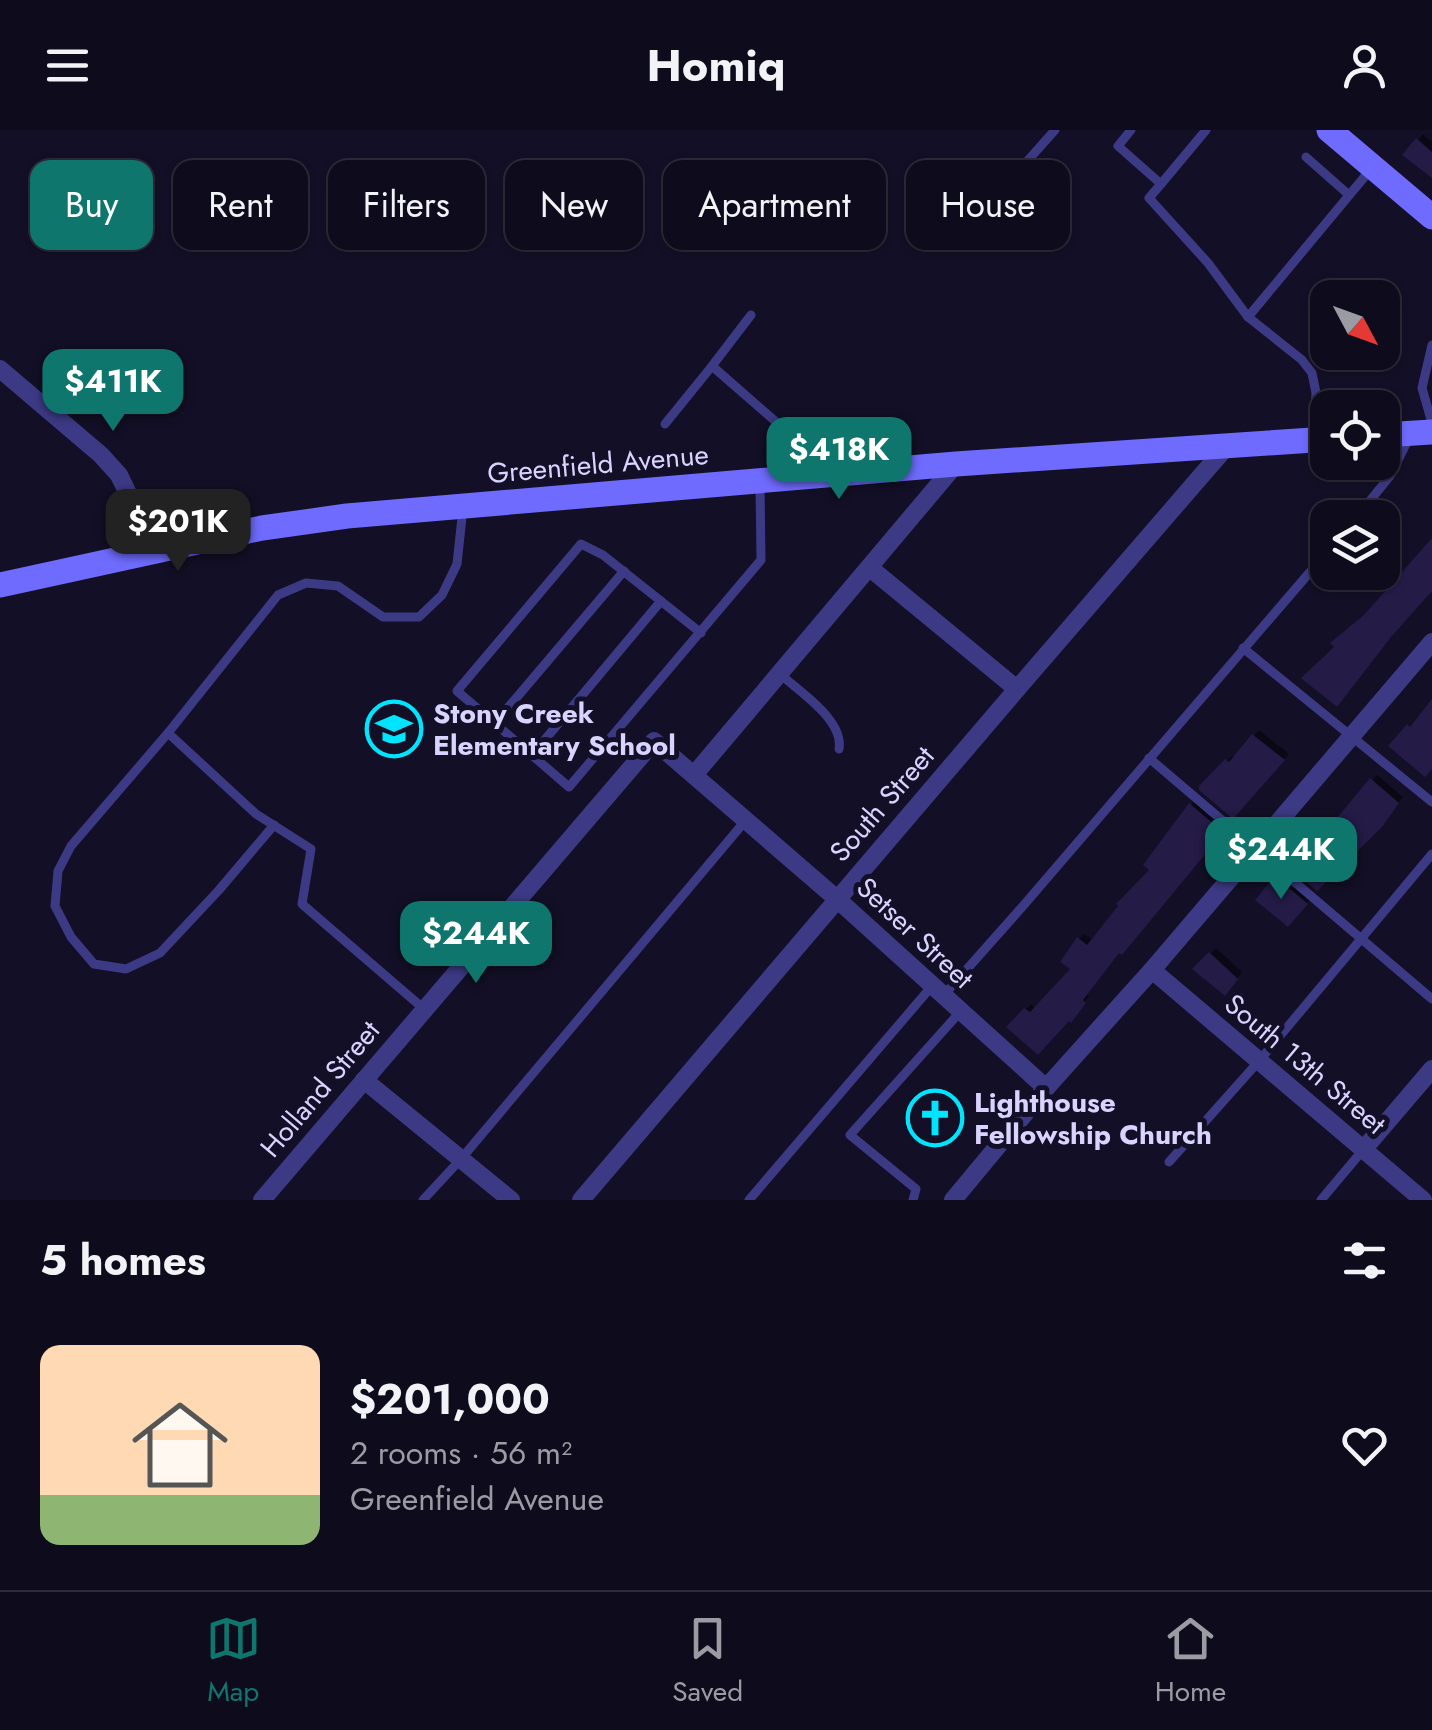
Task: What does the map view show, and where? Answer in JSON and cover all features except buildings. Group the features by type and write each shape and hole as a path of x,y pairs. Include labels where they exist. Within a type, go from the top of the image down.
{"main road":[{"path":"1329,130 1432,217"},
{"path":"1400,433 1425,430"},
{"name":"Greenfield Avenue","path":"0,585 148,552 347,516 956,464 1310,441"}],"street":[{"path":"0,369 119,475 135,508 148,552"},
{"name":"South Street","path":"581,1200 1227,446"},
{"path":"694,775 956,464"},
{"path":"870,568 1016,689"},
{"path":"953,1200 1432,642"},
{"name":"Setser Street","path":"654,741 1046,1088"},
{"name":"Holland Street","path":"262,1200 654,741"},
{"name":"South 13th Street","path":"1152,970 1422,1200"},
{"path":"1363,1150 1432,1069"},
{"path":"364,1080 512,1200"}],"lane":[{"path":"1028,160 1055,130"},
{"path":"1132,130 1118,146 1161,184"},
{"path":"1206,130 1149,198 1208,263 1248,317 1302,360 1312,373 1315,390"},
{"path":"1306,157 1350,195"},
{"path":"1248,317 1372,167"},
{"path":"665,424 751,316"},
{"path":"1371,500 1425,430 1422,388 1432,345"},
{"path":"712,366 806,448 832,476"},
{"path":"701,633 603,554 581,544 456,690 569,787 701,633 761,560 760,482"},
{"path":"274,825 160,953 126,969 94,964 71,937 55,906 58,871 71,846 278,595 306,583 338,586 383,617 419,616 442,595 457,564 464,505"},
{"path":"495,723 624,571"},
{"path":"749,1200 1149,758 1310,572"},
{"path":"532,755 660,600"},
{"path":"1243,648 1432,802"},
{"path":"780,674 833,722 841,738 839,749"},
{"path":"168,732 256,814 311,849 302,904 424,1009"},
{"path":"1149,758 1432,999"},
{"path":"423,1200 746,820"},
{"path":"1169,1162 1432,854"},
{"path":"914,1200 916,1189 850,1135 960,1012"},
{"path":"1321,1200 1363,1150"}],"place":[{"name":"Stony Creek Elementary School","path":"394,729"},
{"name":"Lighthouse Fellowship Church","path":"935,1118"}]}
